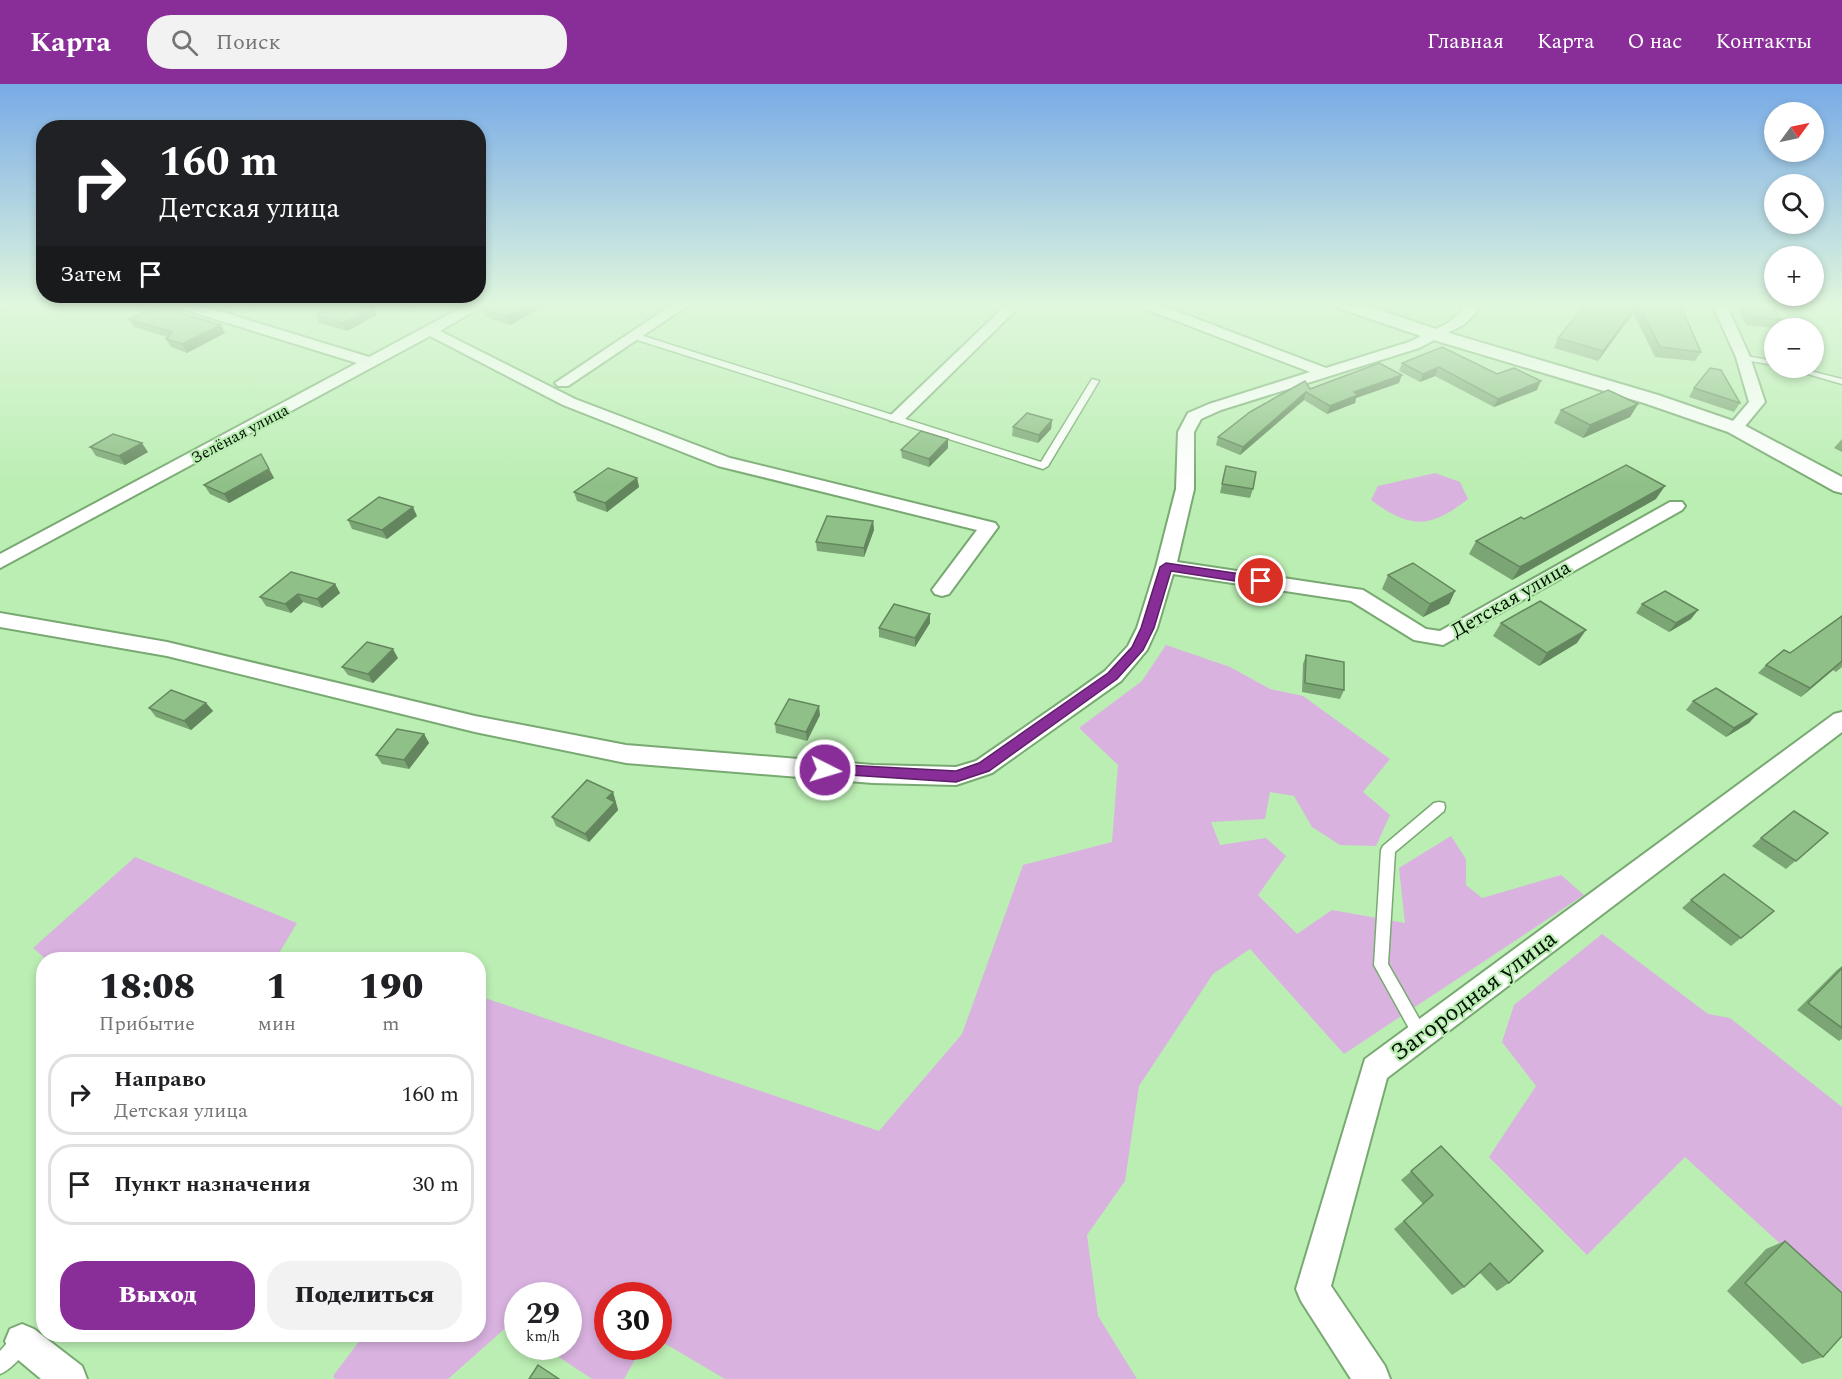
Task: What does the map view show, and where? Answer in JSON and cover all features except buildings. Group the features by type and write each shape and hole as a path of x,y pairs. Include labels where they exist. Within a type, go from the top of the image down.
{"street":[{"name":"Зелёная улица","path":"0,562 369,364"},
{"path":"495,364 568,402 724,462 989,527 942,590"},
{"path":"562,383 590,364"},
{"path":"897,418 952,364"},
{"path":"1301,364 1326,374"},
{"path":"0,620 167,649 475,724 626,754 873,774 956,776 984,767 1113,676 1137,650 1147,628 1166,567 1185,489 1186,432 1194,416 1215,407 1355,364"},
{"path":"1535,364 1651,399 1735,428 1842,486"},
{"path":"1735,428 1757,402 1745,364"},
{"name":"Детская улица","path":"1166,567 1356,595 1421,635 1443,638 1676,506"},
{"name":"Загородная улица","path":"1371,1378 1313,1289 1375,1069 1842,720"},
{"path":"11,1353 69,1379"}],"lane":[{"path":"725,364 1043,465 1095,381"},
{"path":"1824,377 1842,382"},
{"path":"1422,1036 1381,964 1388,850 1439,807"}],"shaded area":[{"path":"1435,473 1460,482 1468,499 1442,516 1420,522 1409,520 1385,510 1371,500 1378,486"},
{"path":"1166,645 1230,667 1270,689 1303,696 1390,759 1363,792 1390,815 1376,846 1340,845 1312,827 1294,796 1270,792 1265,819 1211,822 1220,845 1266,838 1286,856 1258,895 1297,934 1332,910 1405,923 1399,868 1451,836 1466,859 1466,885 1482,898 1561,875 1584,895 1344,1054 1250,949 1213,974 1139,1086 1125,1181 1087,1235 1098,1316 1137,1379 725,1379 672,1348 672,1282 594,1282 594,1360 635,1360 624,1379 592,1379 564,1360 582,1360 582,1282 504,1282 504,1329 448,1379 335,1379 333,1376 359,1342 486,1342 486,998 879,1131 962,1034 1023,865 1112,842 1118,765 1079,728 1142,681"},
{"path":"135,857 297,923 280,952 38,952 33,948"},
{"path":"1602,934 1708,1014 1730,1018 1842,1107 1842,1300 1685,1157 1587,1255 1489,1157 1536,1086 1502,1042 1514,1005"}],"route":[{"path":"825,770 956,776 984,767 1113,676 1137,650 1147,628 1166,567 1261,581"}]}
